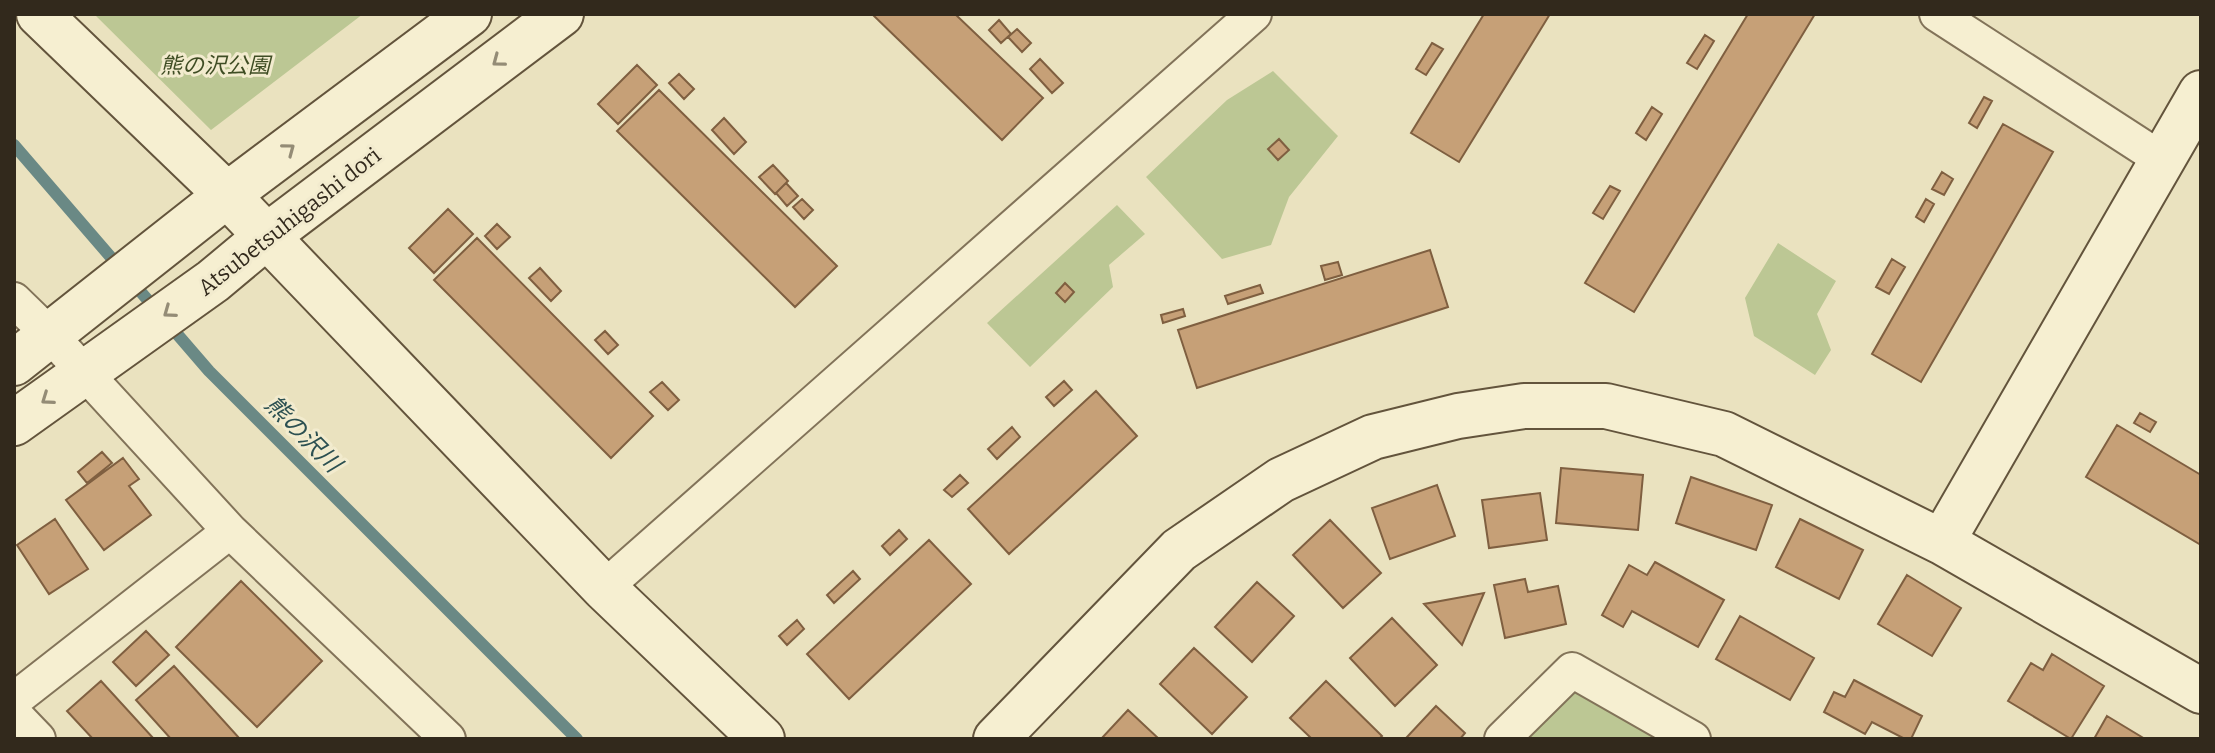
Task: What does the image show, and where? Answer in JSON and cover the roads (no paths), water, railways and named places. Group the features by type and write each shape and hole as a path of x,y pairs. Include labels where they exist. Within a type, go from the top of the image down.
{"street":[{"path":"39,14 227,195 604,588 762,739"},
{"path":"14,363 227,195 469,14"},
{"name":"Atsubetsuhigashi dori","path":"14,423 213,281 267,236 561,14"},
{"path":"604,588 1254,14"},
{"path":"1937,14 2161,159"},
{"path":"1942,542 2201,93"},
{"path":"14,300 51,336 230,531 448,739"},
{"path":"996,739 1179,550 1281,480 1373,437 1458,416 1524,406 1606,406 1724,434 1942,542 2201,691"},
{"path":"14,700 230,531"},
{"path":"1502,739 1572,670 1693,739"},
{"path":"14,714 38,739"}],"waterway":[{"name":"熊の沢川","path":"14,145 209,371 577,739"}],"park label":[{"name":"熊の沢公園","path":"215,65"}]}
